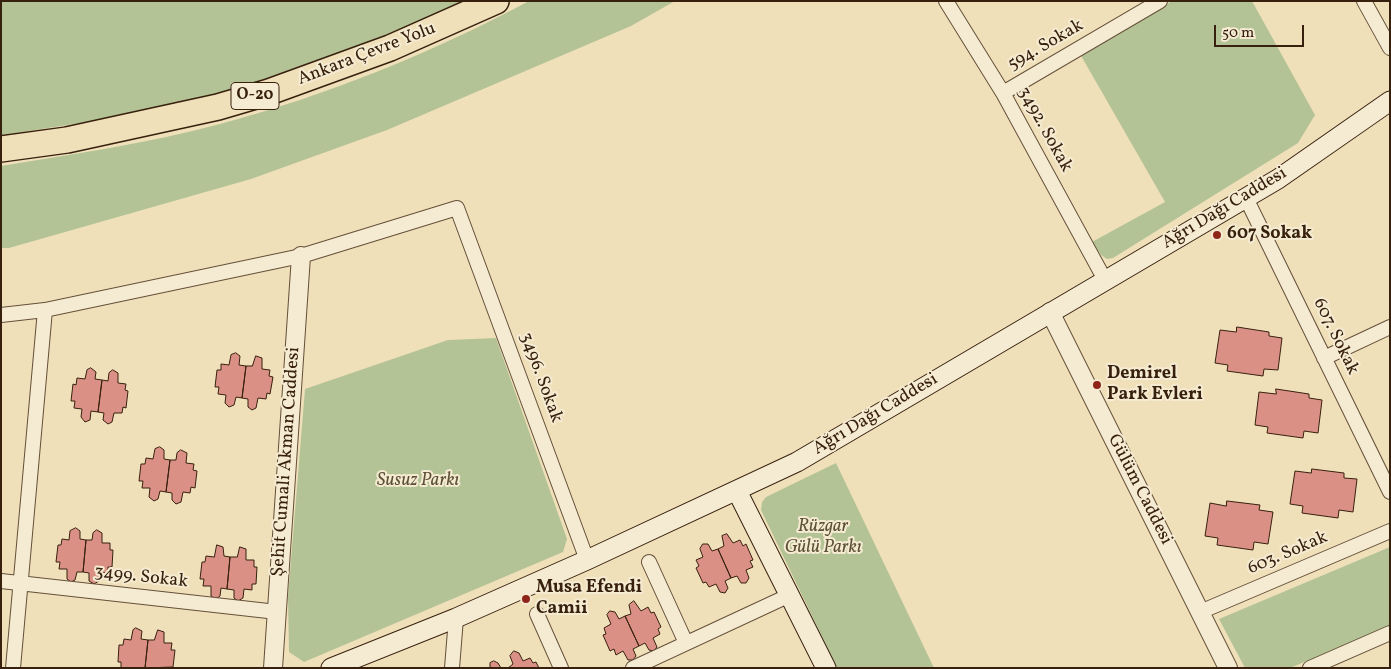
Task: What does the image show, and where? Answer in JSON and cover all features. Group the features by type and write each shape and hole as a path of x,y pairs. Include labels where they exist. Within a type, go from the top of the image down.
{"highway":[{"name":"Ankara Çevre Yolu","path":"1,149 67,140 218,107 261,94 390,48 496,1"}],"main road":[{"name":"Ağrı Dağı Caddesi","path":"331,668 456,618 587,560 797,462 1278,179 1390,101"},
{"path":"737,491 826,668"}],"street":[{"name":"3492. Sokak","path":"946,1 1003,93 1105,280"},
{"name":"594. Sokak","path":"1003,93 1160,1"},
{"path":"1364,1 1390,48"},
{"name":"607. Sokak","path":"1246,198 1390,492"},
{"name":"3496. Sokak","path":"301,256 457,208 587,560"},
{"path":"1,315 45,310 301,256"},
{"name":"Şehit Cumali Akman Caddesi","path":"273,668 301,256"},
{"path":"13,668 45,310"},
{"name":"Gülüm Caddesi","path":"1050,312 1228,668"},
{"path":"1324,358 1390,327"},
{"name":"603. Sokak","path":"1200,612 1390,531"},
{"path":"649,562 686,643"},
{"name":"3499. Sokak","path":"1,581 277,612"},
{"path":"633,668 790,595"},
{"path":"537,614 561,668"},
{"path":"452,668 456,618"},
{"path":"1310,668 1390,633"}],"green space":[{"path":"1,1 465,1 338,54 228,91 132,114 1,135"},
{"path":"529,1 675,1 631,26 387,130 251,179 9,248 1,248 1,166 166,137 260,113 339,86 417,55"},
{"path":"1172,1 1252,1 1315,115 1298,143 1113,258 1107,259 1101,255 1092,242 1165,202 1080,54"},
{"name":"Susuz Parkı","path":"496,338 567,539 563,552 304,662 289,652 288,597 305,389 448,340"},
{"name":"Rüzgar Gülü Parkı","path":"836,463 934,668 837,668 761,510 762,502 766,497"},
{"path":"1390,547 1390,626 1290,668 1245,668 1219,619"}],"building":[{"path":"1237,327 1269,332 1269,336 1282,338 1278,370 1264,369 1263,376 1227,371 1228,365 1215,363 1220,330 1236,332"},
{"path":"236,353 240,356 239,365 246,366 242,398 236,397 234,405 229,407 225,403 226,395 218,394 219,387 215,387 217,370 221,370 221,364 229,365 231,355"},
{"path":"256,356 262,358 262,369 270,370 269,376 273,377 270,394 267,393 266,399 258,398 256,408 252,410 248,407 248,399 242,398 246,366 252,366"},
{"path":"91,368 96,372 95,379 102,380 98,412 91,411 90,420 85,422 81,417 82,409 74,408 75,401 71,401 73,384 76,385 77,378 85,379 87,370"},
{"path":"113,370 118,373 118,383 126,384 125,390 128,391 126,408 123,407 122,413 114,413 112,422 108,424 103,420 104,413 98,412 102,380 108,381 109,373"},
{"path":"1276,389 1309,394 1309,398 1322,400 1318,433 1304,431 1303,438 1267,433 1268,427 1255,425 1259,392 1276,394"},
{"path":"160,447 164,450 164,459 170,460 166,492 160,491 158,499 154,501 149,497 150,488 142,488 143,481 139,481 141,464 145,464 146,458 153,459 155,449"},
{"path":"181,450 187,453 186,463 194,464 193,470 197,471 195,488 191,487 190,493 183,492 181,502 176,504 172,500 172,493 166,492 170,460 176,460 177,453"},
{"path":"1312,469 1344,473 1344,478 1357,479 1353,512 1339,510 1338,518 1302,513 1303,506 1290,504 1295,471 1311,473"},
{"path":"1227,501 1260,505 1259,510 1273,512 1268,544 1254,542 1253,550 1217,545 1218,538 1205,536 1210,503 1226,506"},
{"path":"76,528 80,531 80,539 86,540 83,572 77,572 75,580 71,582 67,579 67,569 59,569 60,562 56,562 58,545 61,545 62,539 69,540 70,531"},
{"path":"97,530 102,533 102,543 110,543 110,550 113,550 112,567 108,567 108,573 99,572 99,581 94,584 89,581 89,573 83,572 86,540 92,540 93,533"},
{"path":"727,534 733,543 740,540 743,546 746,544 753,560 750,561 753,567 746,570 749,578 746,583 741,583 737,576 731,578 718,549 724,546 722,536"},
{"path":"703,544 708,544 712,551 718,549 731,578 725,581 728,588 725,593 720,592 716,584 709,587 706,582 703,583 696,568 699,566 696,560 703,557 700,549"},
{"path":"217,545 223,547 224,556 230,557 227,589 221,588 220,596 216,599 211,596 211,586 203,586 204,579 200,579 202,562 205,562 206,556 214,557"},
{"path":"240,547 246,549 246,560 254,560 254,567 257,567 256,584 252,584 252,590 244,589 243,598 238,601 234,598 234,590 227,589 230,557 237,557"},
{"path":"634,601 641,611 648,607 651,613 654,612 661,627 658,629 660,634 653,638 657,647 654,651 649,650 645,643 639,646 625,616 631,614 629,605"},
{"path":"610,611 615,612 619,619 625,616 639,646 633,649 636,656 633,660 628,660 623,651 616,655 614,649 610,651 603,635 606,634 604,628 611,624 607,615"},
{"path":"136,628 142,631 141,639 148,640 145,668 121,668 121,662 118,662 119,645 123,645 124,639 131,640 133,630"},
{"path":"158,630 164,632 164,643 172,643 171,650 175,650 173,667 145,668 148,640 154,640"},
{"path":"514,651 519,653 523,661 530,658 533,663 536,662 539,668 508,668 513,664 510,656"},
{"path":"494,661 501,668 490,668 490,663"}],"place":[{"name":"607 Sokak","path":"1217,235"},
{"name":"Demirel Park Evleri","path":"1097,385"},
{"name":"Musa Efendi Camii","path":"526,599"}]}
